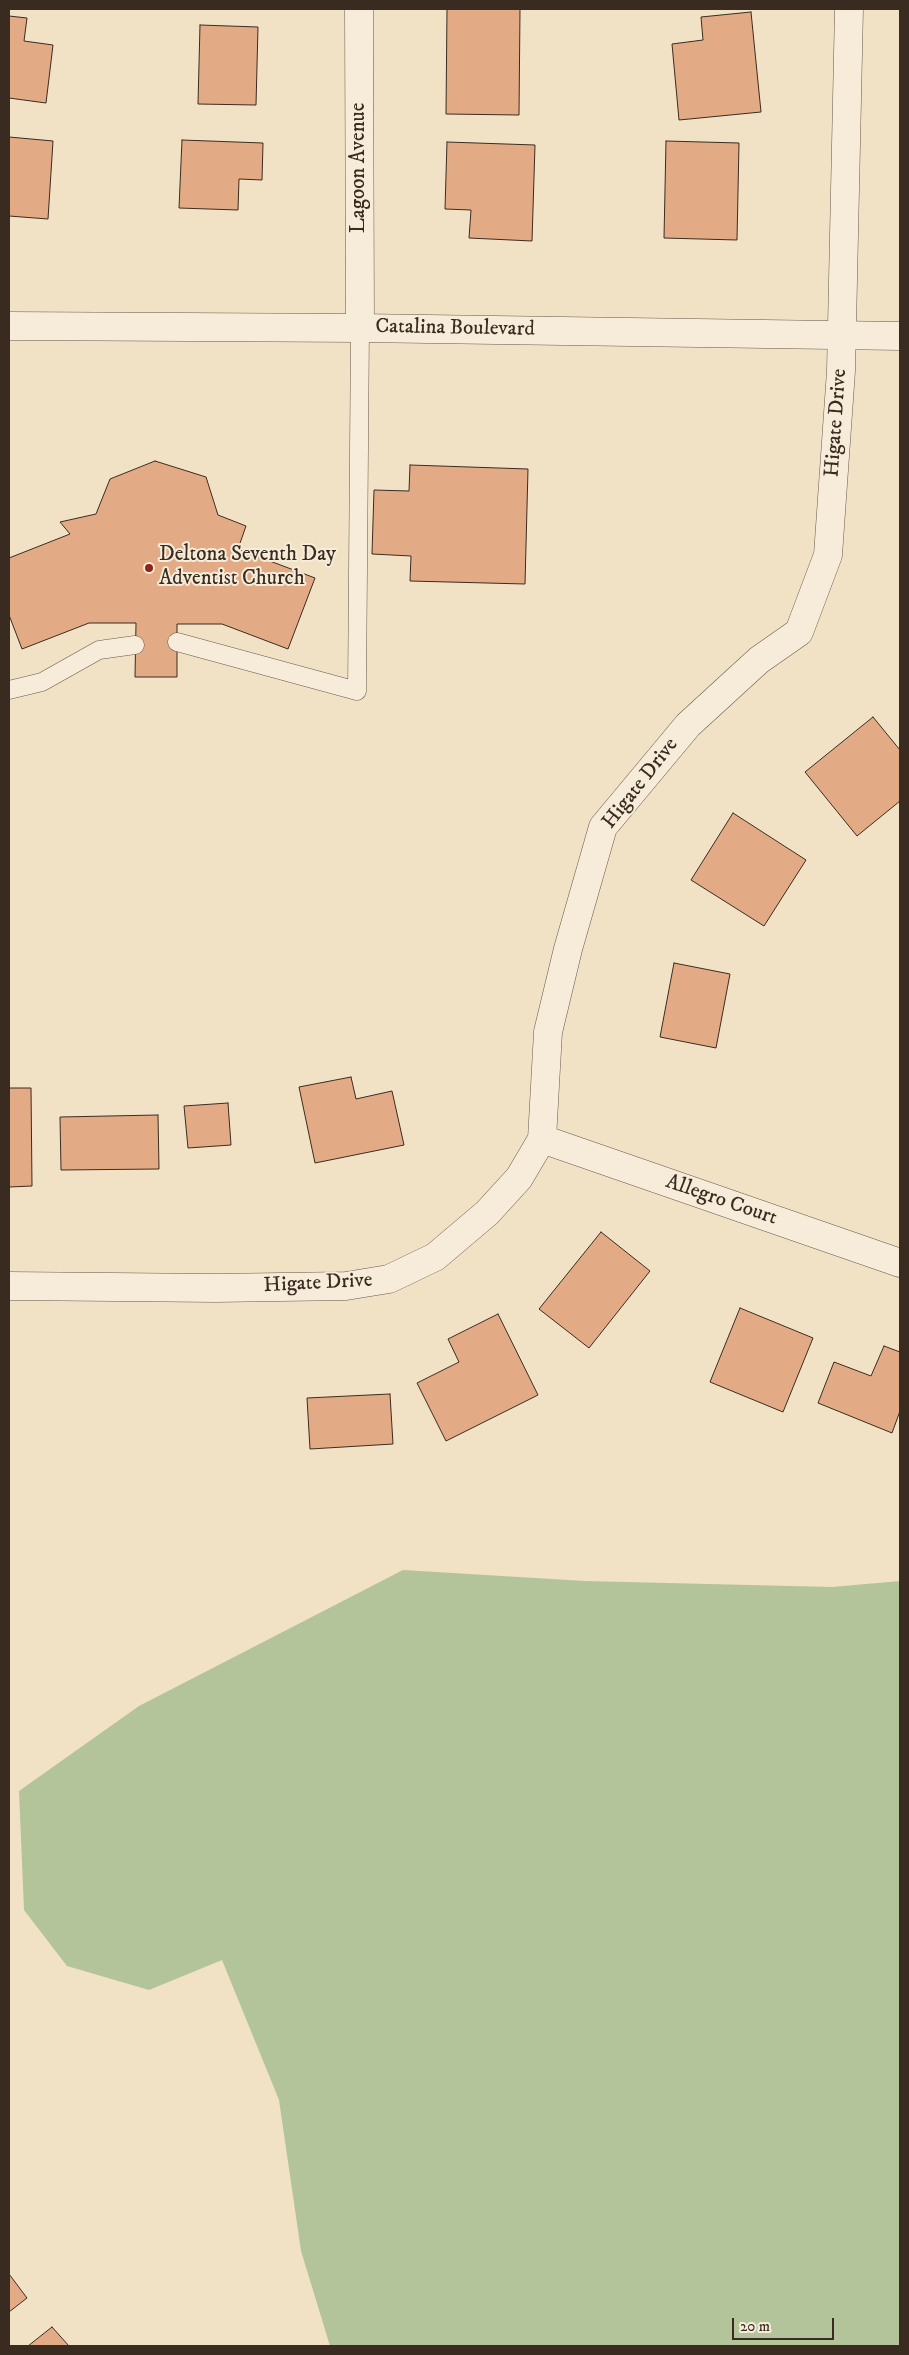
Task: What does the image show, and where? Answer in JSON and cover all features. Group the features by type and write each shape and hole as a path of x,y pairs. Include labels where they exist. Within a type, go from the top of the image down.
{"street":[{"name":"Lagoon Avenue","path":"359,9 360,328"},
{"name":"Higate Drive","path":"9,1286 236,1288 346,1286 389,1279 435,1257 487,1213 519,1178 542,1140 548,1032 568,949 603,827 688,725 759,660 799,632 828,555 842,335 849,9"},
{"name":"Catalina Boulevard","path":"9,326 360,328 900,336"},
{"name":"Allegro Court","path":"542,1140 900,1264"}],"lane":[{"path":"177,642 356,691 360,328"},
{"path":"9,690 42,682 99,650 135,645"}],"green space":[{"path":"403,1570 585,1581 832,1587 900,1581 900,2346 330,2346 301,2251 279,2100 222,1960 149,1990 67,1966 24,1910 19,1791 139,1706"}],"building":[{"path":"447,9 520,9 519,115 446,114"},
{"path":"751,12 761,112 679,120 672,44 703,40 701,17"},
{"path":"9,16 27,18 24,41 53,45 46,103 9,98"},
{"path":"200,25 258,27 256,105 198,104"},
{"path":"9,137 53,141 48,219 9,216"},
{"path":"182,140 263,143 262,180 239,179 238,210 179,208"},
{"path":"666,141 739,143 737,240 664,238"},
{"path":"447,142 535,145 532,241 469,238 471,210 445,209"},
{"name":"Deltona Seventh Day Adventist Church","path":"155,461 206,477 218,515 246,526 238,549 315,578 288,649 222,624 177,624 177,677 135,677 136,623 89,623 22,649 9,615 9,558 70,534 60,522 96,514 110,479"},
{"path":"410,465 528,469 525,584 410,581 411,556 372,554 374,490 409,491"},
{"path":"873,717 900,750 900,801 857,836 805,772"},
{"path":"733,813 806,860 764,926 691,880"},
{"path":"674,963 730,974 716,1048 660,1037"},
{"path":"351,1077 356,1099 392,1091 404,1145 315,1163 299,1087"},
{"path":"9,1088 31,1088 32,1186 9,1187"},
{"path":"228,1103 231,1145 188,1148 184,1106"},
{"path":"158,1115 159,1169 61,1170 60,1117"},
{"path":"601,1232 650,1271 589,1348 539,1309"},
{"path":"740,1308 813,1338 783,1412 710,1382"},
{"path":"498,1314 538,1395 446,1441 417,1383 459,1362 448,1339"},
{"path":"884,1346 900,1352 900,1411 892,1433 818,1403 834,1362 871,1376"},
{"path":"390,1394 393,1444 310,1449 307,1398"},
{"path":"9,2274 27,2298 9,2312"},
{"path":"52,2327 69,2346 28,2346"}],"place":[{"name":"Deltona Seventh Day Adventist Church","path":"149,568"}]}
